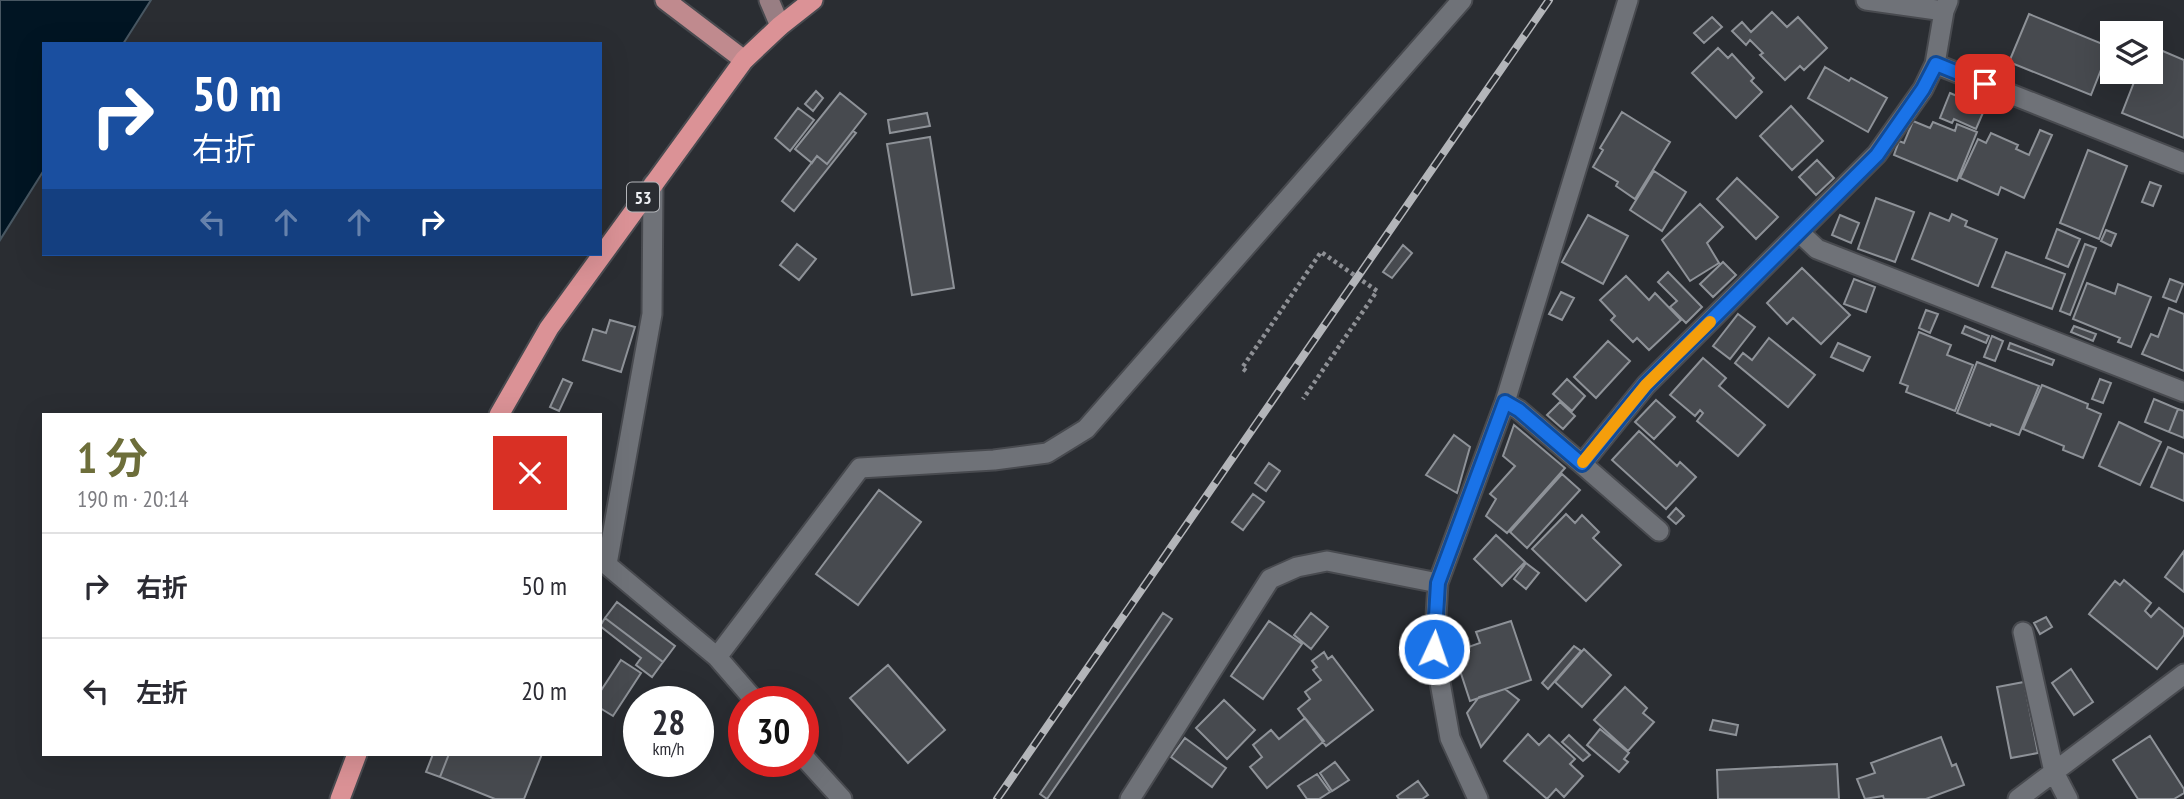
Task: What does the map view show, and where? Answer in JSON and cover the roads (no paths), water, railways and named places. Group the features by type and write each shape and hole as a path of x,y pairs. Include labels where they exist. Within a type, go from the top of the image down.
{"highway":[{"name":"53","path":"602,255 744,60 813,0"},
{"name":"53","path":"500,413 549,328 601,256"},
{"path":"340,799 356,756"}],"main road":[{"path":"665,0 744,60"},
{"path":"769,0 780,26"}],"street":[{"path":"717,657 860,468 994,460 1047,453 1086,429 1462,0"},
{"path":"1478,799 1450,738 1434,649 1438,583 1505,402 1628,0"},
{"path":"1582,464 1646,385 1877,155 1923,89 1936,64 1946,6 1866,0"},
{"path":"1936,64 2184,163"},
{"path":"653,184 652,314 604,561 717,657 742,686"},
{"path":"1800,233 1817,248 2184,392"},
{"path":"1505,402 1519,410 1659,531"},
{"path":"1130,799 1270,579 1297,567 1327,561 1438,583"},
{"path":"2023,632 2054,772 2068,799"},
{"path":"2018,799 2184,674"},
{"path":"819,773 842,799"}],"water":[{"path":"0,0 151,0 124,42 42,42 42,173 0,240"}],"railway":[{"path":"997,799 1549,0"}]}
